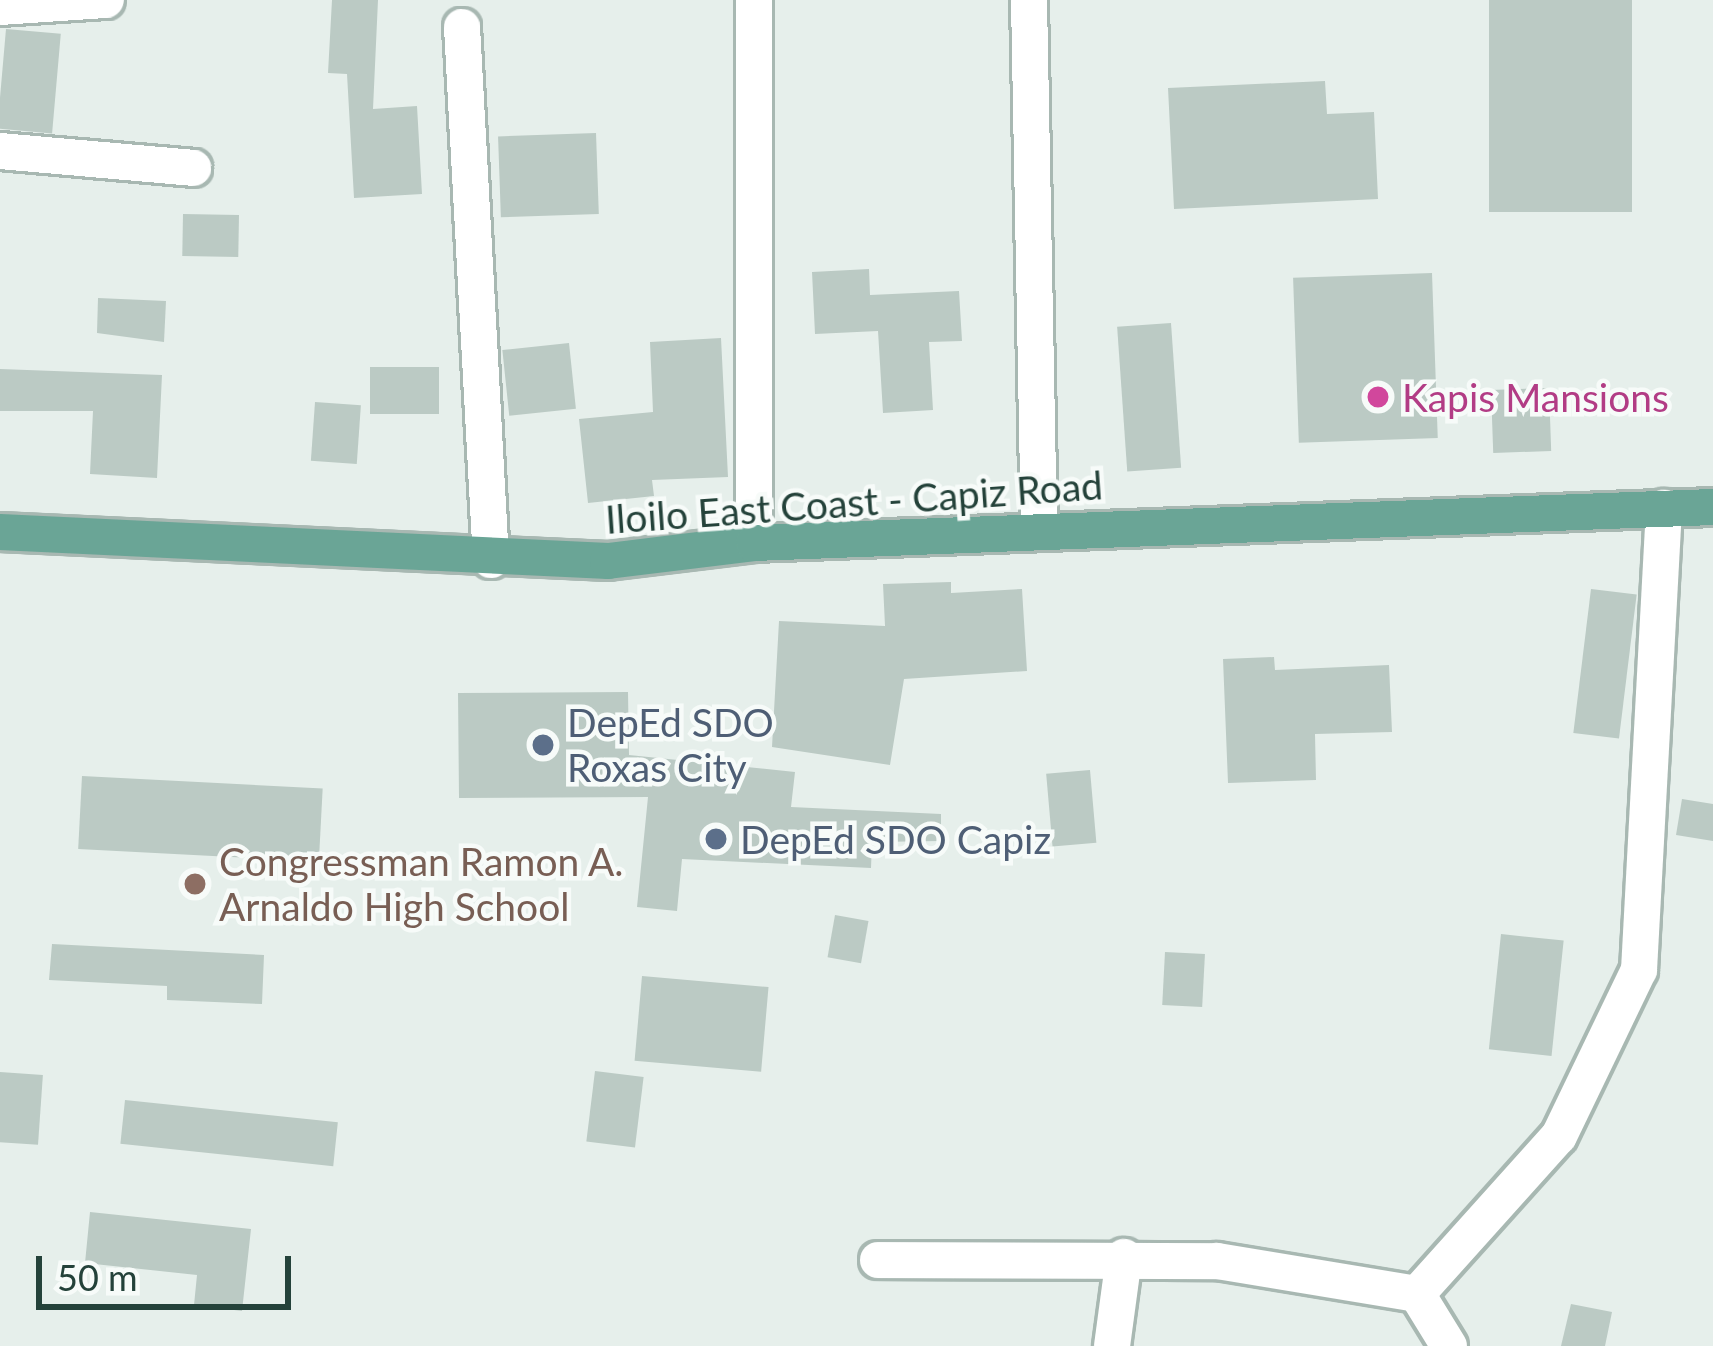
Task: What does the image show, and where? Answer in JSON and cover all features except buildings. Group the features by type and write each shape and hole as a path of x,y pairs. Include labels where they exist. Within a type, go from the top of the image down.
{"main road":[{"name":"Iloilo East Coast - Capiz Road","path":"0,532 491,560 608,561 754,543 1713,507"}],"street":[{"path":"0,7 106,0"},
{"path":"754,0 754,543"},
{"path":"1029,0 1039,531"},
{"path":"461,27 491,560"},
{"path":"0,151 193,167"},
{"path":"1418,1294 1559,1136 1639,970 1664,508"},
{"path":"1112,1346 1124,1256"},
{"path":"878,1260 1124,1256 1217,1262 1418,1294 1450,1346"}],"place":[{"name":"Kapis Mansions","path":"1378,397"},
{"name":"DepEd SDO Roxas City","path":"543,745"},
{"name":"DepEd SDO Capiz","path":"716,839"},
{"name":"Congressman Ramon A. Arnaldo High School","path":"195,884"}]}
